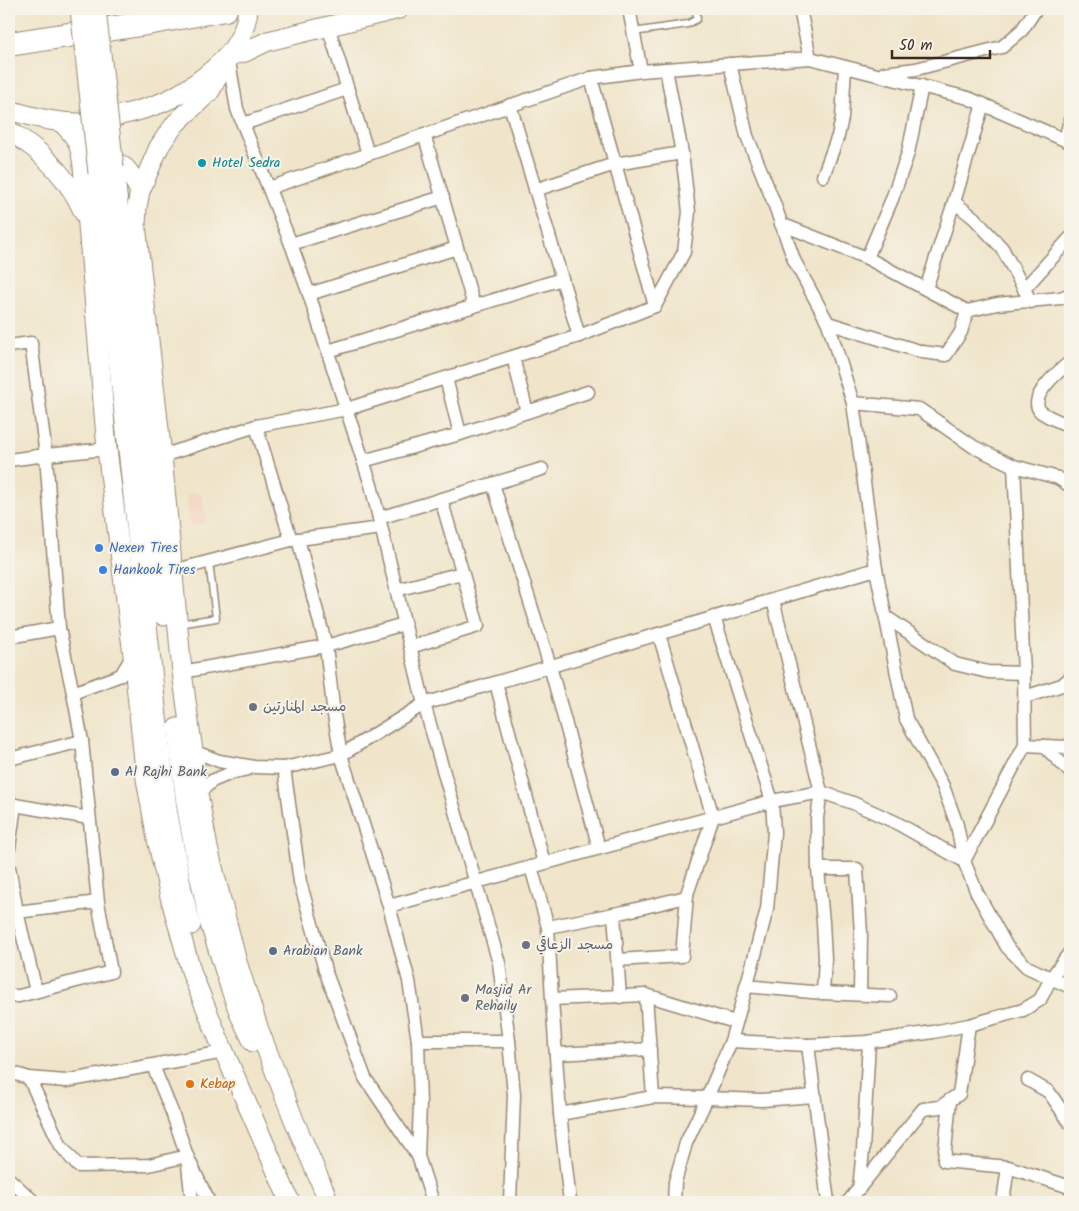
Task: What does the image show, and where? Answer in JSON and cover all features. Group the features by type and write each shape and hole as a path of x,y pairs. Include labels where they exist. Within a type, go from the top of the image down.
{"highway":[{"path":"9,44 225,9"}],"main road":[{"path":"80,9 106,170 186,803 196,865 210,924 240,1015 257,1051 281,1085"},
{"path":"96,9 106,170 167,809 182,890 204,971 221,1046"},
{"path":"9,110 61,122 96,122 145,109 172,98 197,82 224,60 241,34 248,9"},
{"path":"224,60 268,41 399,9"},
{"path":"224,60 218,78 210,91 176,123 159,147 140,191 136,226 162,456 182,672 198,794 208,848 238,962 259,1030 294,1120 329,1202"},
{"path":"61,122 76,138 81,148 107,449 133,655 146,779 157,839 170,897 192,974 221,1046 290,1202"},
{"path":"9,131 30,145 56,170 70,187 88,221"},
{"path":"86,197 94,169 100,164 111,162 120,163 128,171 140,191"}],"street":[{"path":"629,9 641,71"},
{"path":"800,9 810,58"},
{"path":"876,74 916,69 1002,47 1022,30 1036,9"},
{"path":"328,26 368,154"},
{"path":"269,188 591,78 641,71 810,58 968,98 1068,140 1070,120"},
{"path":"224,60 237,109 292,244 371,485 424,704 498,963 509,1041 514,1095 510,1202"},
{"path":"730,64 747,136 782,224 794,260 828,322 853,403 876,569 906,719 943,786 957,825 964,861 977,893 1008,947 1027,967 1070,987"},
{"path":"823,176 838,136 842,118 845,67"},
{"path":"162,456 256,426 347,409 579,336 655,306 684,252 689,212 682,153 666,69"},
{"path":"591,78 655,306"},
{"path":"867,258 892,199 908,153 922,86"},
{"path":"243,124 347,89"},
{"path":"926,289 983,104"},
{"path":"510,105 579,336"},
{"path":"424,134 474,306"},
{"path":"535,190 615,164 682,153"},
{"path":"292,244 442,197"},
{"path":"954,202 974,218 1002,248 1031,302"},
{"path":"782,224 867,258 967,311 997,304 1061,298 1070,294"},
{"path":"1024,289 1070,238"},
{"path":"309,294 457,248"},
{"path":"328,351 562,279"},
{"path":"828,322 922,352 946,355 960,332 967,311"},
{"path":"9,346 31,343 46,455 59,628 82,741 98,902 111,972 19,996 9,996"},
{"path":"513,357 527,412"},
{"path":"1070,362 1055,374 1045,386 1039,396 1037,405 1039,410 1046,415 1070,426"},
{"path":"446,378 460,434"},
{"path":"363,461 460,434 588,392"},
{"path":"853,403 919,409 974,447 1014,466 1058,478 1069,483"},
{"path":"256,426 294,539 326,646 334,716 341,755 389,906 410,981 418,1041 420,1104 418,1156"},
{"path":"9,460 107,449"},
{"path":"964,861 1025,745 1024,674 1014,466"},
{"path":"173,571 294,539 380,523 440,500 542,469"},
{"path":"493,484 550,666 599,848"},
{"path":"410,647 478,626 440,500"},
{"path":"193,751 219,762 254,767 284,768 341,755 424,704 876,569"},
{"path":"396,590 462,573"},
{"path":"773,600 821,792 817,818 818,869 825,959 823,993"},
{"path":"674,1202 675,1182 686,1143 731,1040 767,909 774,833 772,800 714,617"},
{"path":"886,617 955,664 988,672 1024,674"},
{"path":"182,672 326,646 404,624"},
{"path":"9,637 59,628"},
{"path":"618,960 682,956 687,895 713,817 660,634"},
{"path":"73,693 121,675 133,655"},
{"path":"1024,697 1062,685 1070,678"},
{"path":"496,682 544,863"},
{"path":"9,759 82,741"},
{"path":"1025,745 1066,747 1070,744"},
{"path":"1044,746 1070,772"},
{"path":"198,794 212,781 231,773 254,767"},
{"path":"284,768 300,882 325,970 365,1078 418,1156 433,1202"},
{"path":"389,906 772,800 821,792 853,803 895,822 964,861"},
{"path":"9,848 12,804 89,818"},
{"path":"9,867 13,911 36,991"},
{"path":"531,867 548,927 560,1114 570,1202"},
{"path":"818,869 857,869 861,934 860,994"},
{"path":"548,927 614,914 686,897 687,895"},
{"path":"13,911 98,902"},
{"path":"614,914 620,996"},
{"path":"731,1040 808,1045 869,1042 968,1025 1023,1010 1040,1000 1051,978 1070,952"},
{"path":"746,986 823,993 890,996"},
{"path":"552,999 646,996 735,1022"},
{"path":"646,996 653,1097"},
{"path":"848,1202 923,1109 940,1107 959,1094 968,1025"},
{"path":"418,1041 509,1041"},
{"path":"859,1189 869,1042"},
{"path":"808,1045 828,1202"},
{"path":"9,1072 29,1078 66,1081 153,1066 221,1046"},
{"path":"556,1054 650,1049"},
{"path":"153,1066 172,1112 187,1156 209,1202"},
{"path":"29,1078 61,1146 78,1166 149,1165 187,1156"},
{"path":"1028,1080 1049,1092 1070,1123"},
{"path":"560,1114 653,1097 762,1100 814,1096"},
{"path":"950,1100 944,1161 1008,1167 1070,1186"},
{"path":"187,1156 192,1202"},
{"path":"1003,1202 1008,1167"},
{"path":"9,1179 34,1202"}],"lane":[{"path":"633,32 688,24 697,20 696,9"},
{"path":"178,625 216,618 209,562"}],"shaded area":[{"path":"202,493 206,522 190,526 186,494"}],"place":[{"name":"Hotel Sedra","path":"202,163"},
{"name":"Nexen Tires","path":"99,548"},
{"name":"Hankook Tires","path":"103,570"},
{"name":"مسجد المنارتين","path":"253,707"},
{"name":"Al Rajhi Bank","path":"115,772"},
{"name":"مسجد الزعاقي","path":"526,945"},
{"name":"Arabian Bank","path":"273,951"},
{"name":"Masjid Ar Rehaily","path":"465,998"},
{"name":"Kebap","path":"190,1084"}]}
